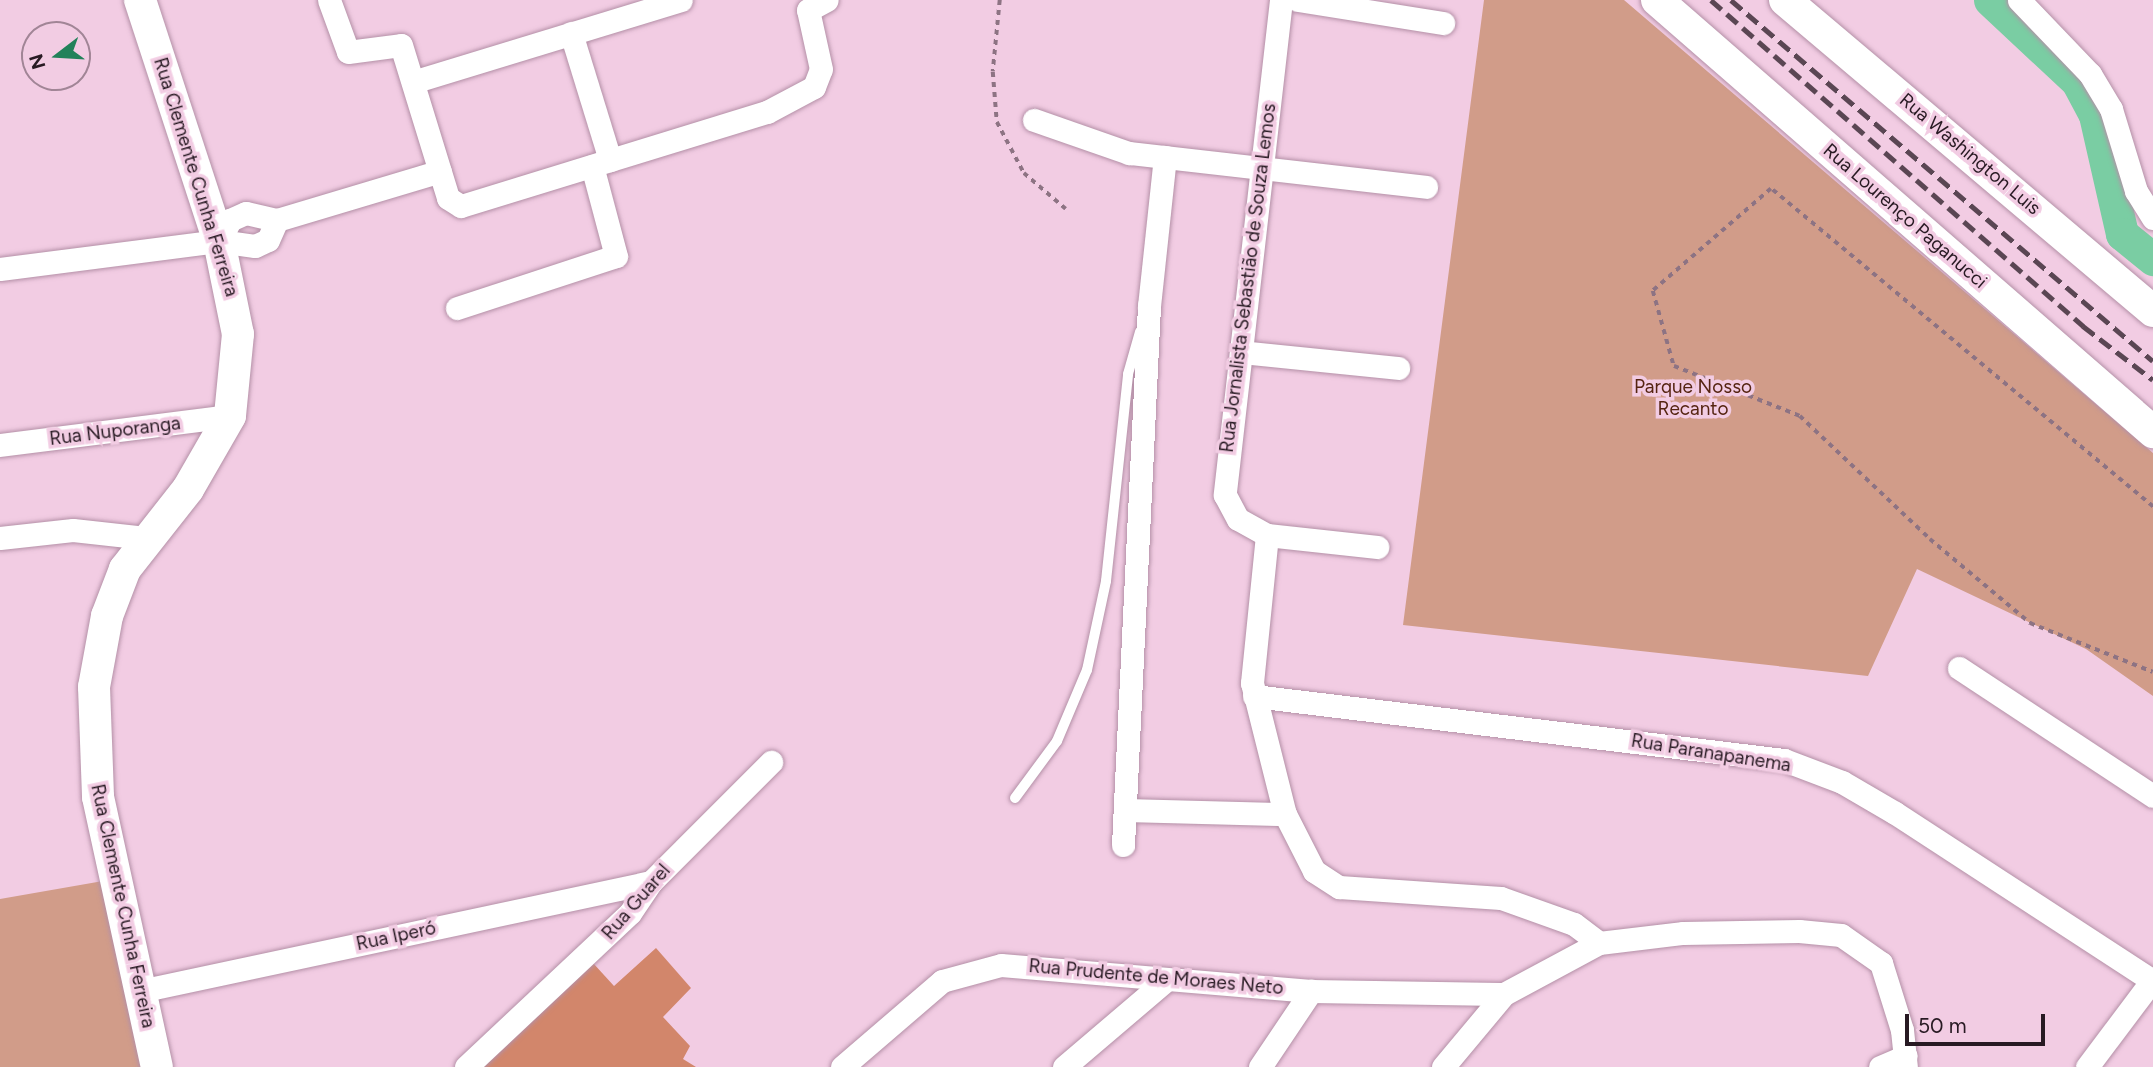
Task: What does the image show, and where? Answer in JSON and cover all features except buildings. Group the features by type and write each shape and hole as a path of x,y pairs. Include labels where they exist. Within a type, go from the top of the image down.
{"street":[{"name":"Rua Clemente Cunha Ferreira","path":"140,0 219,241 237,320 230,416 188,489 146,538 125,569 107,616 91,733 105,837 157,1067"},
{"path":"329,0 348,52 401,45 448,198 461,206 767,112 814,87 821,69 806,20 808,10 827,0"},
{"path":"413,82 681,0"},
{"name":"Rua Jornalista Sebastião de Souza Lemos","path":"1281,0 1225,495 1238,519 1267,536 1377,547"},
{"path":"1298,0 1443,23"},
{"name":"Rua Lourenço Paganucci","path":"1657,0 2153,432"},
{"name":"Rua Washington Luis","path":"1785,0 2153,311"},
{"path":"2019,0 2090,74 2111,109 2136,191 2153,218"},
{"path":"457,308 616,256 601,163 571,33"},
{"path":"1034,121 1129,153 1426,187"},
{"path":"1123,845 1127,810 1150,306 1165,157"},
{"path":"219,241 230,219 246,213 277,220 440,171"},
{"path":"0,269 219,241 255,246 268,240 277,220"},
{"path":"1241,352 1398,368"},
{"name":"Rua Nuporanga","path":"0,445 230,416"},
{"path":"0,538 73,530 146,538"},
{"path":"1267,536 1254,696 1285,814 1314,871 1328,884 1501,898 1574,924 1599,943"},
{"path":"1959,668 2153,796"},
{"name":"Rua Paranapanema","path":"1254,696 1784,761 1842,782 1895,813 2153,980"},
{"name":"Rua Guarel","path":"466,1067 621,923 651,882 771,762"},
{"path":"1127,810 1285,814"},
{"name":"Rua Iperó","path":"140,991 651,882"},
{"path":"1443,1067 1504,994 1599,943 1683,933 1841,934 1881,963 1906,1061 1880,1067"},
{"name":"Rua Prudente de Moraes Neto","path":"842,1067 925,993 966,971 1022,965 1165,981 1311,991 1504,994"},
{"path":"2087,1067 2153,980"},
{"path":"1063,1067 1165,981"},
{"path":"1261,1067 1311,991"}],"lane":[{"path":"1015,798 1057,741 1087,670 1106,581 1128,374 1150,306"}],"path":[{"path":"1000,0 993,72 997,122 1024,173 1066,209"},
{"path":"2153,506 1772,188 1653,291 1674,366 1800,416 1930,539 2030,622 2153,672"}],"green space":[{"name":"Parque Nosso Recanto","path":"1484,0 1624,0 2153,453 2153,696 2086,649 1917,569 1868,676 1403,625"},
{"path":"103,881 143,1067 0,1067 0,899"}],"shaded area":[{"path":"656,948 691,988 663,1017 690,1046 683,1059 696,1067 475,1067 593,963 614,986"}],"waterway":[{"path":"1990,0 2077,81 2095,115 2122,234 2153,259"}],"railway":[{"path":"1711,0 2083,326 2153,380"},
{"path":"1731,0 2153,361"}]}
